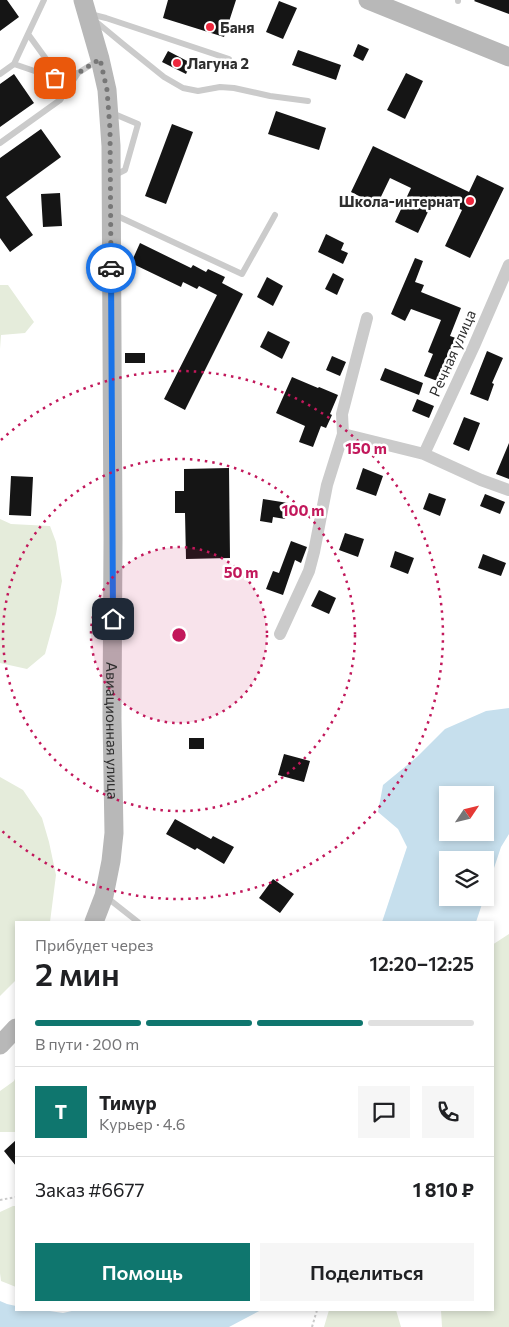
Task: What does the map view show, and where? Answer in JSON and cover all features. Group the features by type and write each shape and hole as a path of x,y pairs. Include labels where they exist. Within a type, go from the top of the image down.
{"street":[{"path":"368,0 509,56"},
{"name":"Авиационная улица","path":"85,7 107,90 111,177 114,833 104,896 94,921"},
{"name":"Речная улица","path":"424,454 509,265"},
{"path":"280,634 309,571 327,485 343,434 342,414 367,318"},
{"path":"343,434 424,454 481,480 509,490"},
{"path":"0,1045 15,1029"}],"lane":[{"path":"0,74 14,64 44,0"},
{"path":"85,7 106,18 230,59"},
{"path":"85,7 150,66 183,88 198,91 220,87 234,88 270,96 308,101"},
{"path":"28,34 49,63 55,78"},
{"path":"14,64 55,78 78,73 100,59"},
{"path":"0,143 60,100 78,73"},
{"path":"109,111 138,124 125,170 111,177"},
{"path":"111,213 242,274 275,215"},
{"path":"104,896 137,921"}],"path":[{"path":"0,1200 15,1197"},
{"path":"312,1327 317,1311"}],"green space":[{"path":"0,285 8,285 34,322 25,333 1,335 0,349"},
{"path":"0,519 11,524 50,526 56,542 62,581 56,614 45,654 27,669 0,663"},
{"path":"0,777 23,790 42,818 56,875 50,921 15,921 15,981 0,996"},
{"path":"509,934 509,1327 442,1327 441,1311 494,1311 494,944"},
{"path":"15,1078 15,1132 0,1132 0,1091"},
{"path":"15,1206 15,1287 1,1281 0,1212"},
{"path":"329,1311 396,1311 401,1327 324,1327"}],"water":[{"path":"509,708 509,834 501,847 494,868 494,851 439,851 439,906 481,906 476,921 382,921 407,847 398,829 378,812 383,785 417,757 445,729 486,711"},
{"path":"0,1301 15,1306 15,1311 63,1313 72,1311 259,1311 229,1327 0,1327"}],"building":[{"path":"0,0 7,0 19,17 0,31"},
{"name":"Баня","path":"168,0 236,0 224,37 163,18"},
{"path":"509,0 509,14 474,1"},
{"path":"279,1 297,8 283,39 266,32"},
{"path":"358,44 369,49 363,61 353,56"},
{"path":"298,50 341,65 336,80 292,65"},
{"name":"Лагуна 2","path":"168,51 191,63 186,74 162,62"},
{"path":"406,73 423,81 405,119 387,110"},
{"path":"14,74 34,103 0,127 0,84"},
{"path":"276,111 326,128 319,150 268,134"},
{"path":"172,124 193,132 166,204 145,196"},
{"path":"41,129 61,157 6,197 33,235 10,252 0,238 0,158"},
{"name":"Школа-интернат","path":"373,146 469,192 477,175 504,188 470,258 445,246 462,210 435,197 418,233 395,222 411,188 390,178 377,205 351,192"},
{"path":"60,193 62,226 43,227 41,194"},
{"path":"326,234 344,243 341,250 348,253 343,264 318,252"},
{"path":"140,243 191,268 193,265 206,272 208,269 225,277 222,283 243,294 185,410 164,399 217,295 199,286 197,289 183,282 181,287 131,263"},
{"path":"415,258 423,261 415,282 424,285 421,292 461,308 450,336 456,338 445,363 447,364 440,382 424,376 433,354 428,352 441,320 411,309 405,321 391,314"},
{"path":"333,273 344,279 337,295 325,289"},
{"path":"267,277 283,286 273,306 257,297"},
{"path":"268,331 290,342 282,359 260,347"},
{"path":"487,351 503,358 492,383 494,384 488,401 470,394"},
{"path":"125,353 145,353 145,363 125,363"},
{"path":"332,356 346,362 340,376 326,370"},
{"path":"385,368 423,383 419,395 380,380"},
{"path":"292,377 338,395 326,428 321,426 313,447 299,442 305,426 276,413"},
{"path":"417,399 434,406 429,418 412,411"},
{"path":"464,417 480,423 469,451 453,444"},
{"path":"509,443 509,479 496,474"},
{"path":"229,468 230,558 186,559 185,513 175,513 175,491 184,491 184,469"},
{"path":"363,468 383,476 376,496 356,489"},
{"path":"11,476 33,477 31,516 9,515"},
{"path":"429,493 446,499 440,516 423,509"},
{"path":"485,494 505,502 500,514 480,506"},
{"path":"263,499 288,503 285,519 273,517 272,523 260,521"},
{"path":"345,533 364,539 358,557 339,550"},
{"path":"291,541 307,547 301,563 295,560 283,595 266,589 273,571 279,573"},
{"path":"395,551 414,558 408,574 390,567"},
{"path":"483,554 506,563 501,576 478,568"},
{"path":"319,590 336,598 329,614 311,606"},
{"path":"189,738 204,738 204,749 189,749"},
{"path":"284,754 310,761 304,782 278,775"},
{"path":"175,819 211,839 213,836 234,847 224,864 197,848 195,850 166,834"},
{"path":"273,879 294,894 280,913 259,898"},
{"path":"15,1141 15,1165 4,1151"}],"way so far":[{"path":"55,78 78,73 100,59 107,90 111,146 111,268"}],"place":[{"name":"Баня","path":"210,27"},
{"name":"Лагуна 2","path":"177,63"},
{"name":"Школа-интернат","path":"470,201"}],"route":[{"path":"111,268 113,619"}]}
